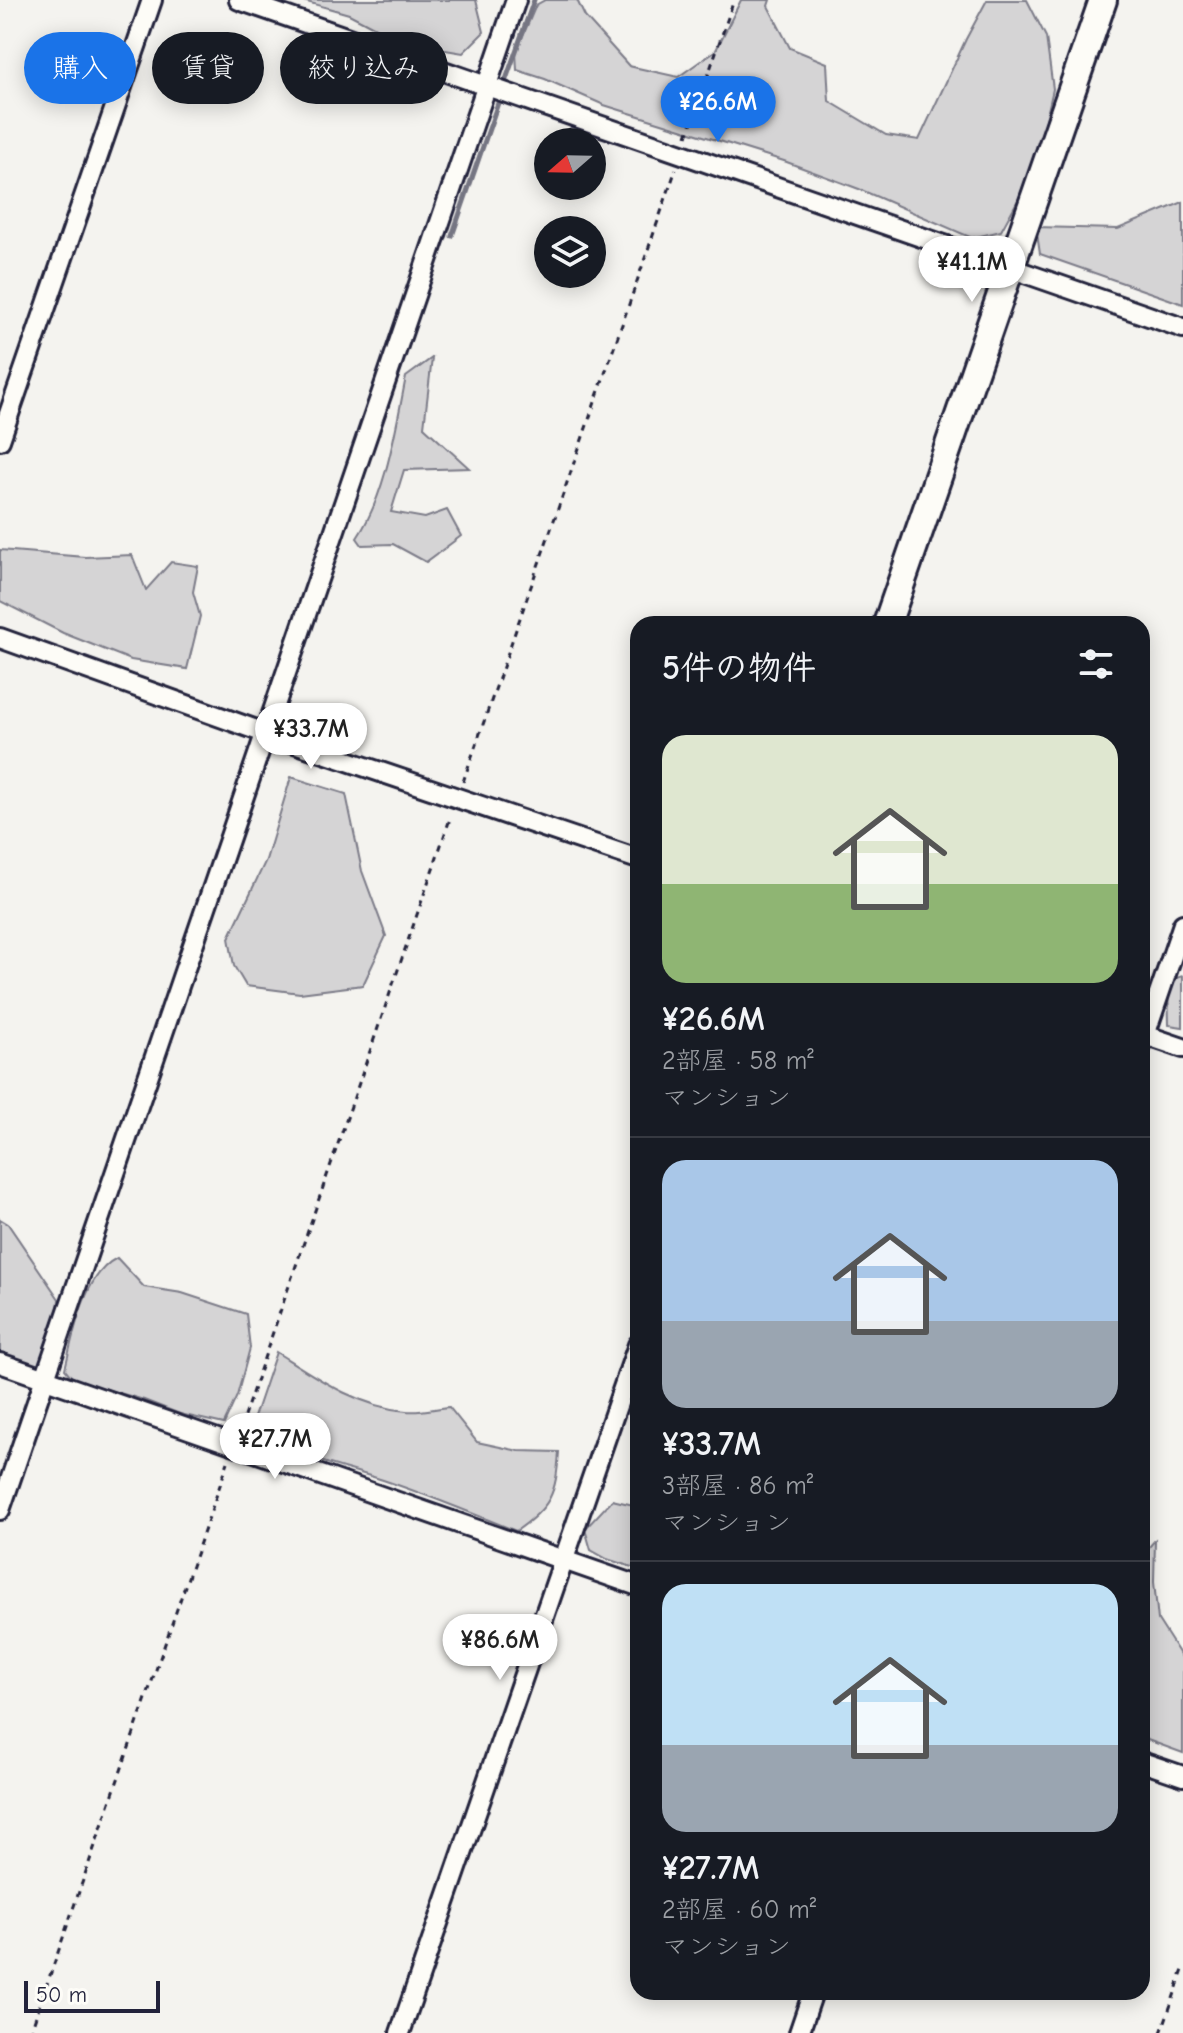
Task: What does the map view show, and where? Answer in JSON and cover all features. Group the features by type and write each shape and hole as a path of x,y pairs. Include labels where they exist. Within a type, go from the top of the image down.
{"street":[{"path":"0,440 152,0"},
{"path":"239,0 1183,328"},
{"path":"0,1510 516,0"},
{"path":"890,616 1103,0"},
{"path":"0,638 265,733 630,856"},
{"path":"1150,1018 1183,924"},
{"path":"1150,1040 1183,1048"},
{"path":"0,1363 630,1583"},
{"path":"400,2033 630,1368"},
{"path":"1150,1765 1183,1776"},
{"path":"799,2033 810,2000"}],"path":[{"path":"30,2033 734,0"},
{"path":"1161,2033 1183,1970"}],"shaded area":[{"path":"300,0 476,0 484,32 463,53 448,50 448,32 383,32 349,14"},
{"path":"545,0 577,0 585,17 629,66 678,77 716,50 741,0 770,0 768,6 790,48 827,63 829,101 886,135 919,140 987,0 1027,0 1046,37 1053,89 1042,137 1024,189 1001,231 972,238 859,189 784,161 604,105 517,70 516,52 536,5"},
{"path":"1183,202 1183,304 1040,254 1036,227 1118,229"},
{"path":"432,358 424,427 469,468 404,470 391,512 425,518 447,510 461,536 426,562 393,544 362,545 357,538 383,481 406,377"},
{"path":"0,550 85,557 132,555 146,590 171,562 198,566 193,592 200,616 187,669 131,660 63,633 0,601"},
{"path":"291,777 346,794 362,871 386,936 363,985 300,993 246,986 234,966 229,938 266,860"},
{"path":"1183,976 1183,1027 1169,1025 1168,981"},
{"path":"0,1219 8,1224 59,1299 57,1328 39,1371 0,1358"},
{"path":"117,1258 144,1287 182,1293 246,1314 250,1348 237,1396 224,1424 180,1414 74,1380 65,1369 76,1323 88,1291 96,1277"},
{"path":"276,1352 338,1389 370,1403 411,1411 449,1407 477,1442 519,1451 559,1452 550,1498 537,1514 516,1531 400,1486 298,1453 265,1438 250,1429"},
{"path":"612,1500 630,1504 630,1566 591,1550 585,1529"},
{"path":"1155,1540 1154,1582 1158,1620 1183,1659 1183,1753 1150,1741 1150,1546"}],"waterway":[{"path":"503,88 534,0"},
{"path":"452,236 500,97"}]}
